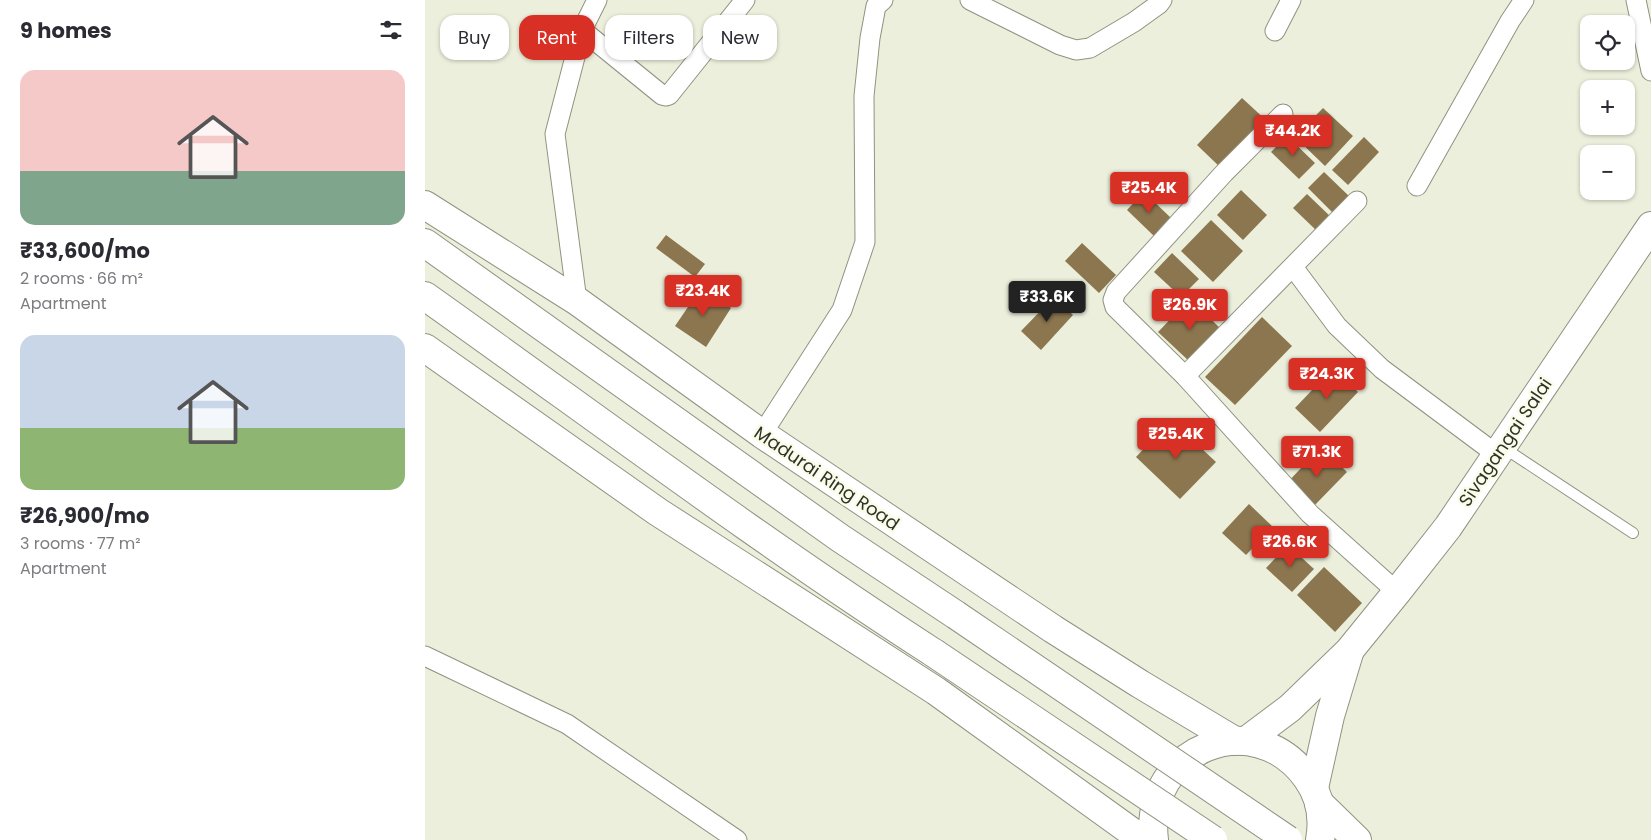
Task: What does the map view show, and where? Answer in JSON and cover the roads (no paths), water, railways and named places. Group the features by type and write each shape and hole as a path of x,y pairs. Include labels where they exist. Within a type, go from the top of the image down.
{"main road":[{"name":"Madurai Ring Road","path":"425,205 577,301 762,434 1053,629 1140,684 1241,741 1273,749 1297,765 1316,795 1357,840"},
{"name":"Sivagangai Salai","path":"1241,741 1290,708 1349,651 1397,592 1448,527 1651,226"},
{"path":"425,244 840,538 1288,840"},
{"path":"425,296 815,574 1213,840"},
{"path":"425,348 658,512 936,691 1143,840"},
{"name":"Sivagangai Salai","path":"1316,795 1330,716 1349,651"},
{"name":"Madurai Ring Road","path":"1154,840 1152,823 1157,798 1169,775 1187,757 1210,745 1241,741"},
{"name":"Madurai Ring Road","path":"1316,795 1322,829 1320,840"}],"street":[{"path":"590,15 597,0"},
{"path":"595,40 666,96 669,95 745,0"},
{"path":"970,0 1059,45 1076,50 1090,48 1134,22 1162,0"},
{"path":"1275,31 1291,0"},
{"path":"1417,186 1523,0"},
{"path":"1636,0 1651,71"},
{"path":"762,434 842,310 865,242 864,96 875,2"},
{"path":"574,60 555,134 577,301"},
{"path":"1283,114 1224,173 1116,292 1113,300 1115,307 1185,376 1310,514 1397,592"},
{"path":"1185,376 1357,201"},
{"path":"1293,267 1337,326 1382,369 1499,450"},
{"path":"425,656 567,724 737,840"}],"lane":[{"path":"1499,450 1633,533"}]}
